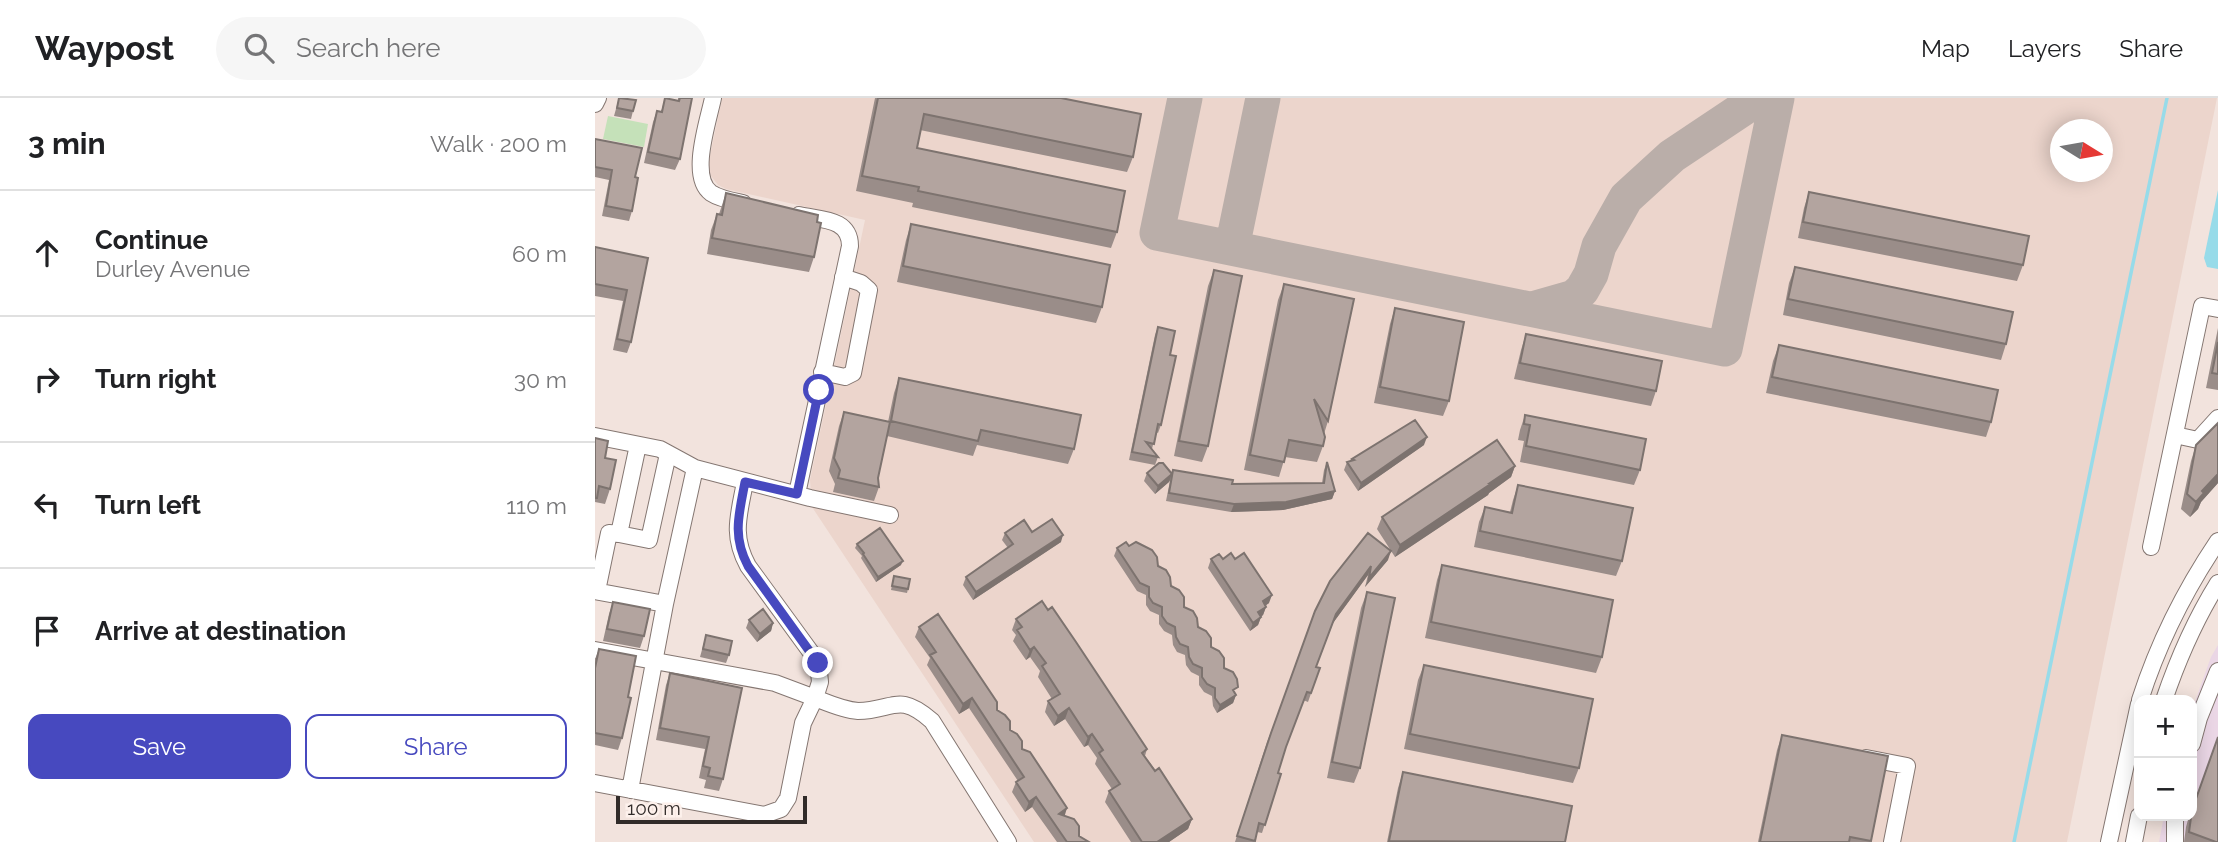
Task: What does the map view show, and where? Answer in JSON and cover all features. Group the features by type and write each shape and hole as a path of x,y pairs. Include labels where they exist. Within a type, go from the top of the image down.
{"street":[{"path":"595,104 598,98"},
{"path":"713,98 699,170 703,184 710,193 720,198 764,207"},
{"path":"786,212 838,223 850,235 850,246 797,494"},
{"path":"823,372 845,377 852,373 863,327 869,290 861,283 843,277"},
{"path":"2151,547 2202,306 2218,309"},
{"path":"2175,435 2198,440 2218,418"},
{"path":"595,436 660,449 695,468 745,482 890,515"},
{"path":"619,534 638,445"},
{"path":"665,604 596,591 599,558 609,533 649,540 668,454"},
{"path":"630,790 665,604 695,468"},
{"path":"595,783 764,815 781,809 788,798 803,723 820,682 818,663 748,566 739,549 737,524 745,482"},
{"path":"2142,695 2153,661 2178,608 2218,541"},
{"path":"2166,695 2197,617 2218,583"},
{"path":"595,650 775,683 846,709 860,711 905,704 919,710 932,721 1008,842"},
{"path":"2197,725 2218,671"},
{"path":"2109,842 2134,729"},
{"path":"1853,755 1907,766 1892,842"},
{"path":"2134,842 2138,821"},
{"path":"2175,821 2175,842"}],"shaded area":[{"path":"722,98 2217,98 2067,842 1034,842 812,507 810,480 865,220 726,189 718,185 711,176 708,165"},
{"path":"2218,645 2218,842 2159,842 2163,821 2197,821 2197,696"}],"green space":[{"path":"608,116 648,124 644,147 603,139"}],"water":[{"path":"2218,190 2218,269 2207,267 2204,258"}],"building":[{"path":"619,98 636,100 633,111 617,108"},
{"path":"665,98 679,101 680,98 692,98 680,159 648,152 657,111 662,112"},
{"path":"878,98 1061,98 1141,114 1133,157 924,114 917,148 1125,191 1117,232 918,191 919,187 862,176"},
{"path":"595,139 642,148 635,177 638,178 632,211 606,206 612,170 595,167"},
{"path":"1809,192 2029,236 2023,265 1803,222"},
{"path":"726,193 818,215 817,222 821,223 814,257 712,238 717,214 722,215"},
{"path":"911,224 1110,265 1102,307 903,266"},
{"path":"595,247 648,258 631,342 617,339 627,290 595,284"},
{"path":"1795,267 2013,312 2006,344 1788,299"},
{"path":"1214,270 1242,276 1208,446 1179,441"},
{"path":"1284,284 1354,299 1328,421 1314,399 1325,437 1323,446 1289,440 1284,462 1250,455"},
{"path":"1395,308 1464,322 1449,401 1380,387"},
{"path":"1158,327 1175,331 1170,355 1176,356 1161,425 1158,424 1154,444 1146,442 1158,457 1132,452"},
{"path":"1526,334 1662,361 1656,391 1520,363"},
{"path":"2218,342 2218,374 2212,373"},
{"path":"1779,345 1998,390 1991,422 1772,377"},
{"path":"899,378 1081,415 1074,449 981,430 978,441 891,421"},
{"path":"844,412 890,422 878,478 879,487 838,478 840,470 834,458"},
{"path":"1525,415 1646,439 1640,470 1526,446 1530,425 1524,424"},
{"path":"1415,420 1427,437 1361,483 1347,462"},
{"path":"2218,423 2218,474 2196,502 2187,494 2196,445"},
{"path":"595,438 608,441 605,458 616,460 610,489 599,486 597,498 595,498"},
{"path":"1497,440 1515,466 1400,545 1382,517"},
{"path":"1327,462 1335,491 1286,502 1234,504 1169,493 1173,470 1233,480 1232,484 1324,483"},
{"path":"1159,463 1163,463 1172,474 1158,486 1147,473"},
{"path":"1518,485 1633,508 1622,561 1480,531 1485,507 1512,513"},
{"path":"1052,519 1063,535 976,592 966,577 1013,544 1005,533 1024,520 1032,532"},
{"path":"880,528 903,561 878,577 857,544"},
{"path":"1368,533 1391,551 1369,578 1371,566 1336,614 1316,667 1320,668 1311,693 1307,692 1286,747 1278,773 1281,774 1265,825 1259,823 1255,841 1237,836 1315,611 1330,581"},
{"path":"1126,542 1129,546 1136,542 1152,550 1157,557 1158,566 1166,570 1170,577 1171,586 1179,590 1184,597 1184,607 1193,611 1198,627 1206,631 1211,638 1211,647 1219,651 1224,658 1224,668 1233,672 1237,679 1238,687 1233,690 1236,695 1220,705 1215,698 1215,688 1207,684 1202,677 1202,668 1193,664 1188,647 1180,644 1175,627 1167,623 1162,616 1162,607 1153,603 1149,597 1149,587 1140,583 1117,548"},
{"path":"1231,553 1235,559 1244,553 1272,595 1263,601 1266,607 1258,612 1261,617 1253,623 1211,559 1219,554 1223,559"},
{"path":"1442,565 1613,600 1602,657 1431,622"},
{"path":"894,576 910,579 908,589 892,586"},
{"path":"1367,592 1395,598 1360,768 1332,762"},
{"path":"1042,601 1048,610 1052,607 1147,749 1142,753 1155,771 1159,768 1192,819 1157,842 1142,842 1109,791 1120,784 1099,753 1103,750 1092,734 1088,737 1069,708 1058,716 1048,701 1060,694 1042,666 1046,663 1034,647 1030,650 1017,630 1022,627 1016,619"},
{"path":"613,602 650,609 644,636 607,629"},
{"path":"763,609 773,623 760,634 749,620"},
{"path":"938,614 997,702 997,710 1010,721 1010,730 1022,741 1022,749 1030,752 1067,808 1059,814 1074,819 1079,826 1079,836 1089,842 1067,842 1036,797 1029,802 1016,782 1024,777 972,698 963,704 930,655 936,652 919,627"},
{"path":"706,635 732,641 729,655 703,649"},
{"path":"599,649 636,656 628,697 631,698 622,738 595,733 595,668"},
{"path":"1424,665 1593,699 1579,768 1410,734"},
{"path":"670,673 742,688 723,779 708,776 710,768 703,766 709,737 660,728"},
{"path":"1782,735 1888,756 1871,841 1850,837 1849,842 1760,842"},
{"path":"2218,737 2218,842 2189,832 2190,821 2197,821 2197,796"},
{"path":"1403,772 1572,806 1565,842 1389,841"}],"waterway":[{"path":"2014,842 2167,98"}],"taxiway":[{"path":"1185,98 1157,233 1725,349 1777,98"},
{"path":"1232,248 1263,98"},
{"path":"1532,309 1574,297 1582,290 1591,274 1599,246 1626,198 1672,156 1759,98"}],"route":[{"path":"818,663 748,566 739,549 737,524 745,482 797,494 819,390"}]}
